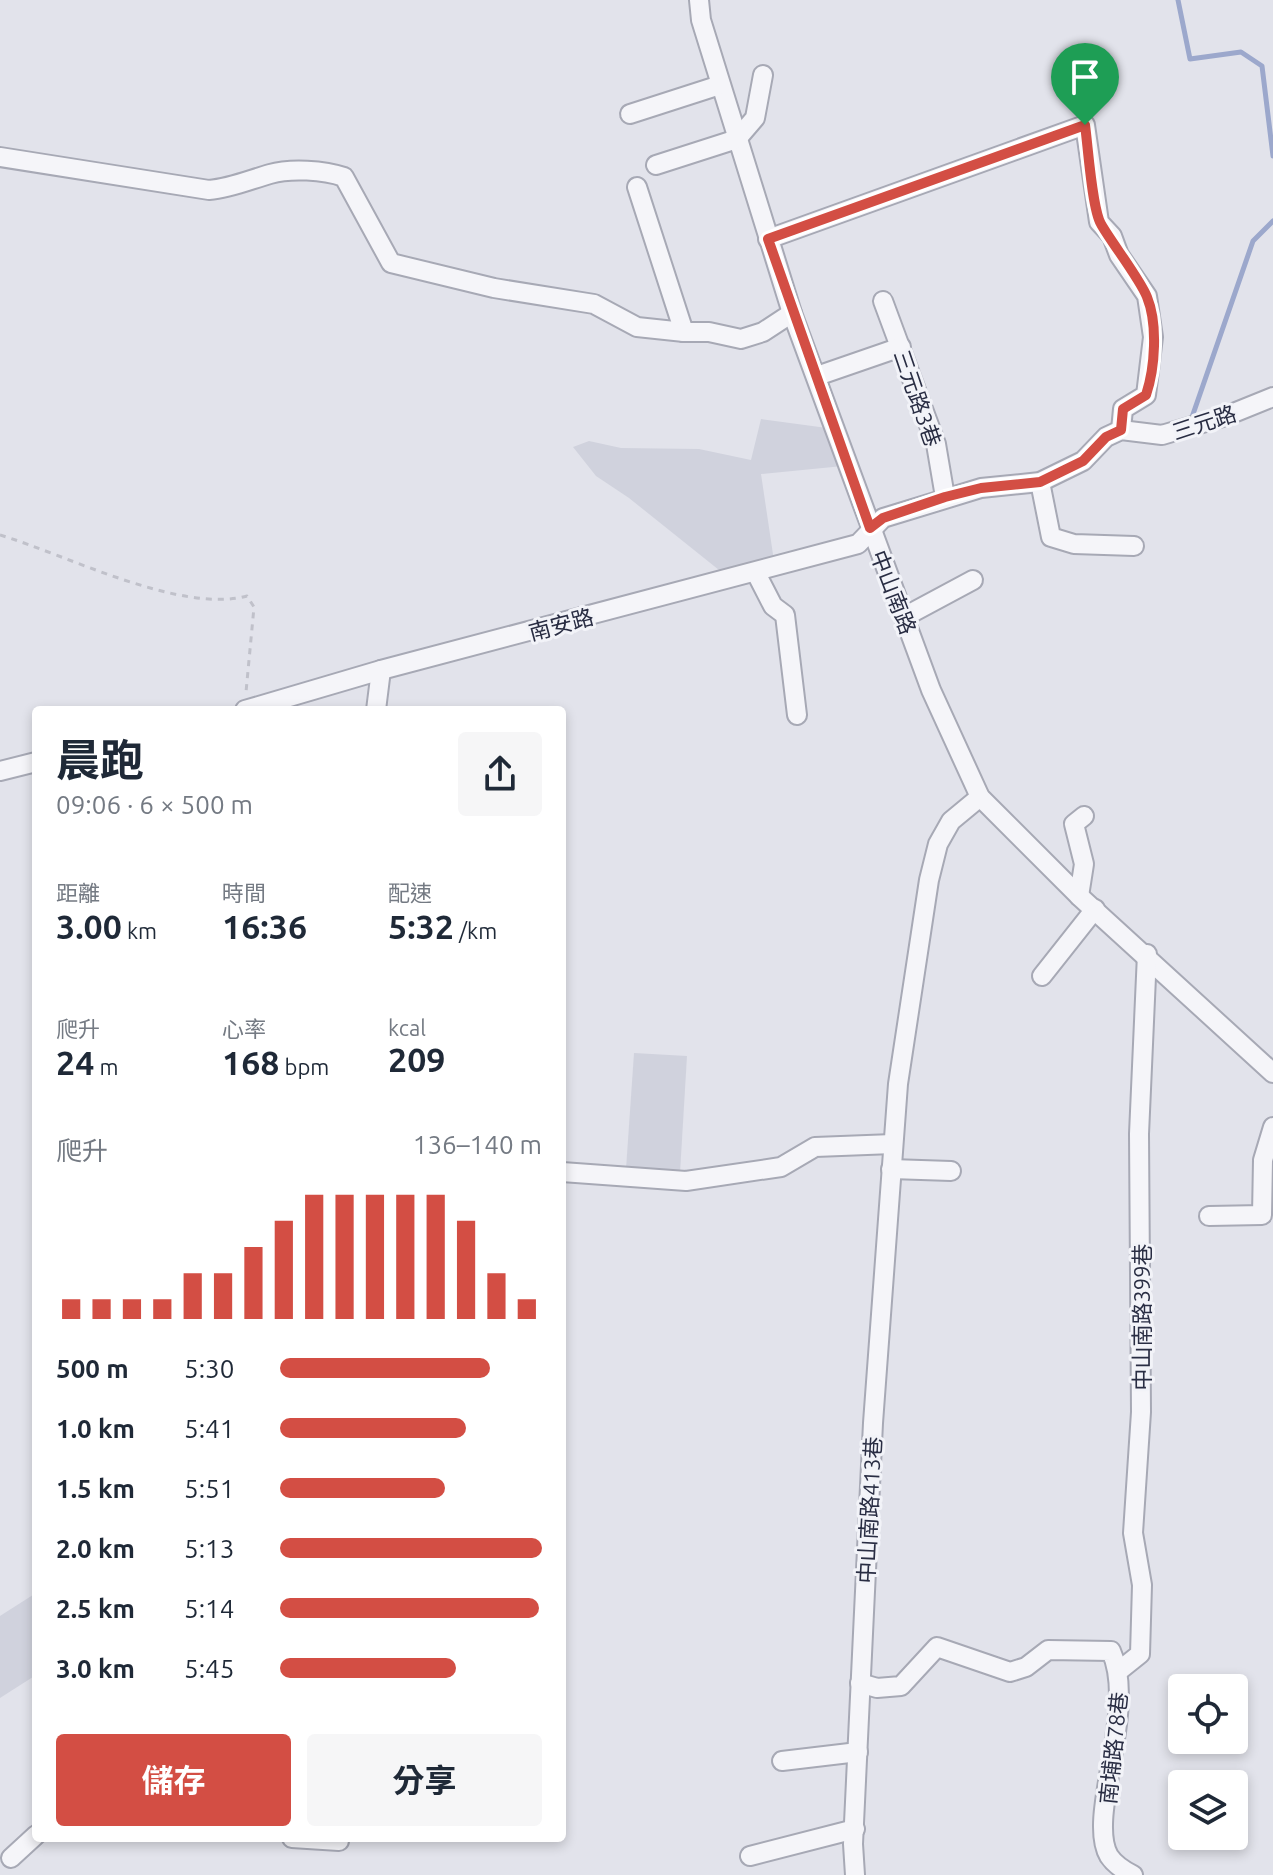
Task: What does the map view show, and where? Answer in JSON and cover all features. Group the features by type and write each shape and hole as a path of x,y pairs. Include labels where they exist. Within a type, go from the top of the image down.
{"street":[{"name":"中山南路","path":"699,0 701,20 720,85 792,313 949,733 980,797 1079,896 1147,954 1273,1073"},
{"path":"656,165 737,139 755,118 763,75"},
{"path":"630,114 720,85"},
{"path":"768,239 1085,125 1099,222 1112,236 1119,255 1147,296 1153,337 1146,395 1123,409 1121,430 1106,437 1083,461 1040,482 981,488 945,497 883,518 870,528"},
{"path":"0,157 209,190 229,188 274,172 331,173 344,177 391,263 494,288 594,304 637,327 709,332 741,339 763,332 792,313"},
{"path":"637,187 684,332"},
{"name":"三元路3巷","path":"883,301 936,444 945,497"},
{"path":"817,376 901,347"},
{"name":"三元路","path":"1121,430 1162,435 1226,416 1273,397"},
{"path":"1040,482 1051,537 1074,544 1134,546"},
{"name":"南安路","path":"245,703 756,573 858,544 870,528"},
{"path":"756,573 773,606 785,615 797,715"},
{"path":"904,617 973,580"},
{"path":"376,706 381,670"},
{"path":"0,771 32,763"},
{"name":"中山南路413巷","path":"855,1875 860,1683 898,1084 929,880 938,844 951,821 980,797"},
{"path":"1079,896 1084,864 1074,824 1084,816"},
{"path":"1042,976 1095,909"},
{"name":"中山南路399巷","path":"1120,1670 1140,1654 1142,1585 1133,1533 1141,1412 1139,1134 1147,954"},
{"path":"1209,1216 1262,1215 1263,1160 1273,1127"},
{"path":"566,1172 686,1181 781,1167 815,1147 893,1144"},
{"path":"891,1169 951,1171"},
{"name":"南埔路78巷","path":"860,1683 877,1688 901,1686 937,1647 1010,1672 1026,1667 1048,1650 1111,1651 1120,1670 1121,1695 1103,1829 1108,1854 1119,1867 1133,1875"},
{"path":"782,1761 858,1752"},
{"path":"750,1856 855,1829"},
{"path":"11,1858 32,1839"}],"path":[{"path":"0,535 46,549 111,576 180,594 226,602 247,596 254,607 245,703"}],"shaded area":[{"path":"761,419 827,428 843,466 761,474 774,561 724,574 629,498 596,476 573,447 589,441 621,448 699,449 751,460"},
{"path":"634,1053 687,1056 680,1173 626,1169"},
{"path":"32,1596 32,1678 0,1698 0,1616"}],"waterway":[{"path":"1178,0 1190,59 1241,52 1262,66 1273,156"},
{"path":"1191,420 1253,241 1273,221"}],"route":[{"path":"1085,125 1099,222 1112,236 1119,255 1147,296 1153,337 1150,383 1146,395 1123,409 1121,430 1106,437 1083,461 1040,482 981,488 945,497 883,518 870,528 768,239 1085,125"}]}
